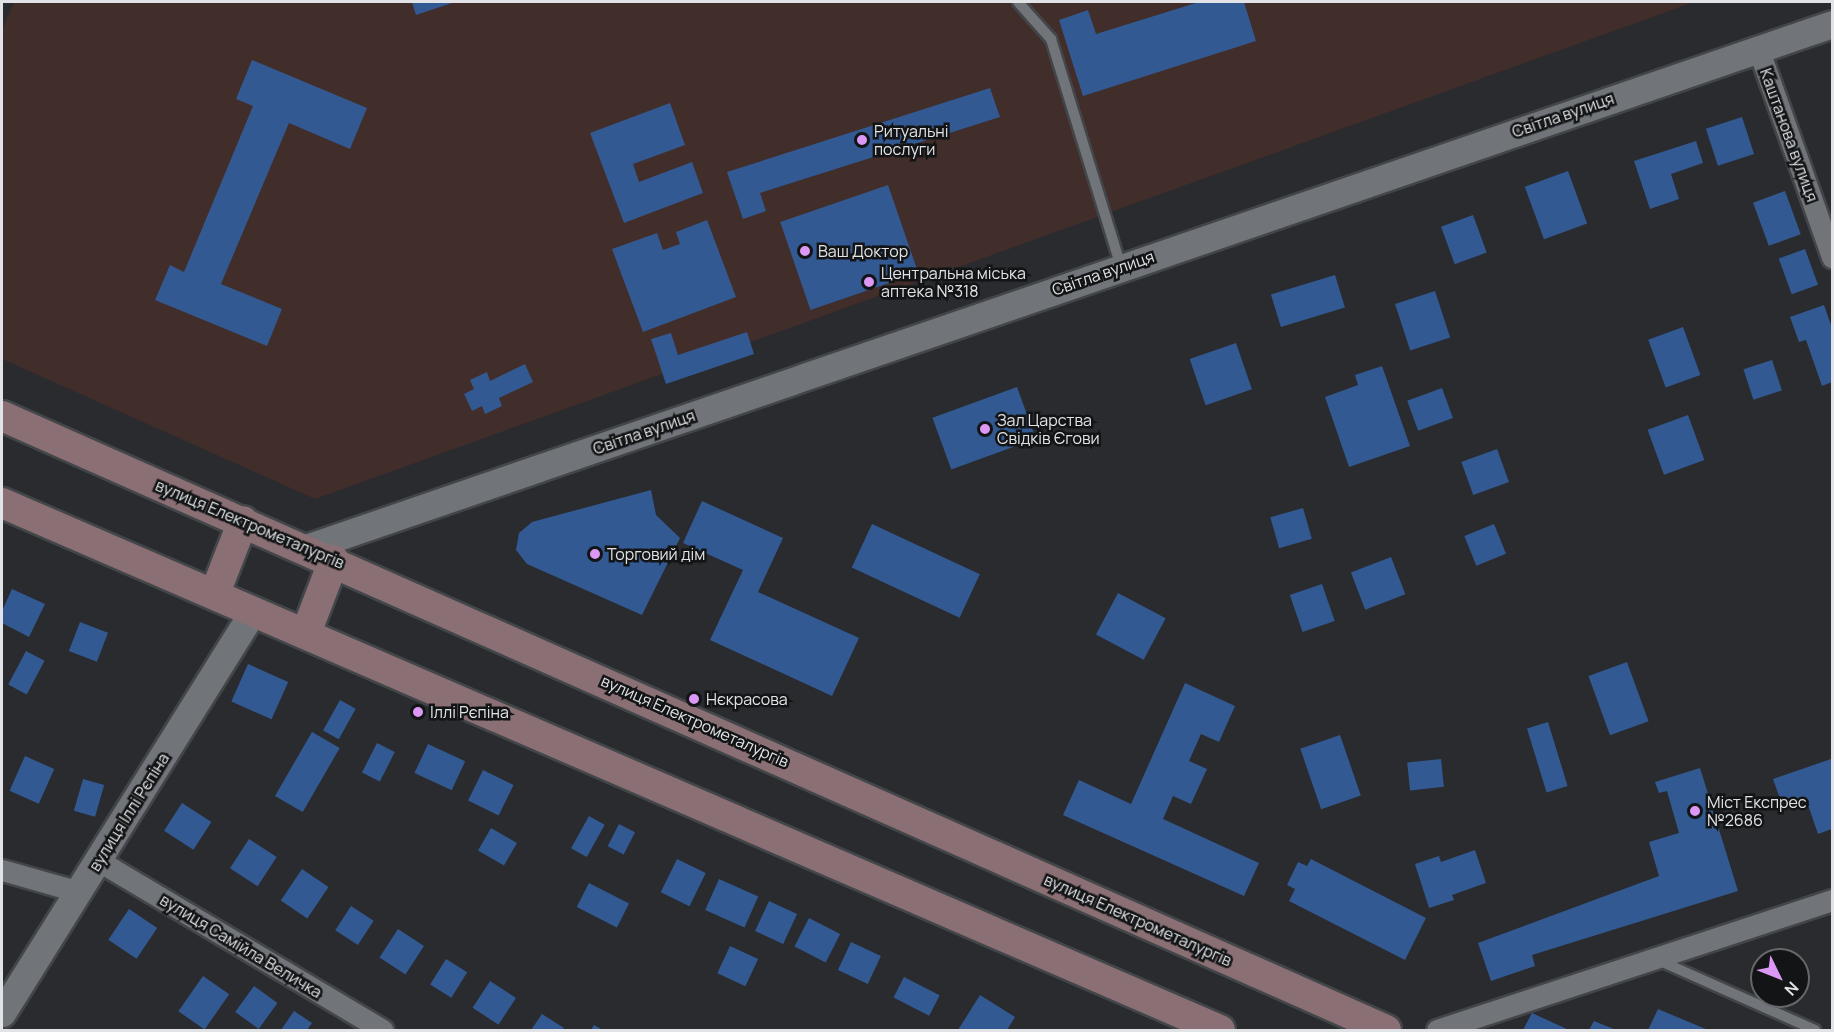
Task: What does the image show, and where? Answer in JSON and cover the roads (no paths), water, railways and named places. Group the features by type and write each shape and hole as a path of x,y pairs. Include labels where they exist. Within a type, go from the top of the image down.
{"main road":[{"name":"вулиця Електрометалургів","path":"2,416 334,560 1386,1030"},
{"path":"2,503 215,593 1220,1030"},
{"path":"215,593 243,521"},
{"path":"306,633 334,560"}],"street":[{"name":"Світла вулиця","path":"306,548 1833,24"},
{"name":"Каштанова вулиця","path":"1758,48 1833,257"},
{"name":"вулиця Іллі Рєпіна","path":"2,1013 254,610"},
{"name":"вулиця Самійла Величка","path":"99,861 383,1030"},
{"path":"2,870 80,891"},
{"path":"1437,1030 1833,900"}],"lane":[{"path":"1018,2 1051,39 1121,267"},
{"path":"1655,959 1815,1030"}],"place":[{"name":"Ритуальні послуги","path":"862,140"},
{"name":"Ваш Доктор","path":"805,251"},
{"name":"Центральна міська аптека №318","path":"869,282"},
{"name":"Зал Царства Свідків Єгови","path":"985,429"},
{"name":"Торговий дім","path":"595,554"},
{"name":"Нєкрасова","path":"694,699"},
{"name":"Іллі Рєпіна","path":"418,712"},
{"name":"Міст Експрес №2686","path":"1695,811"}]}
